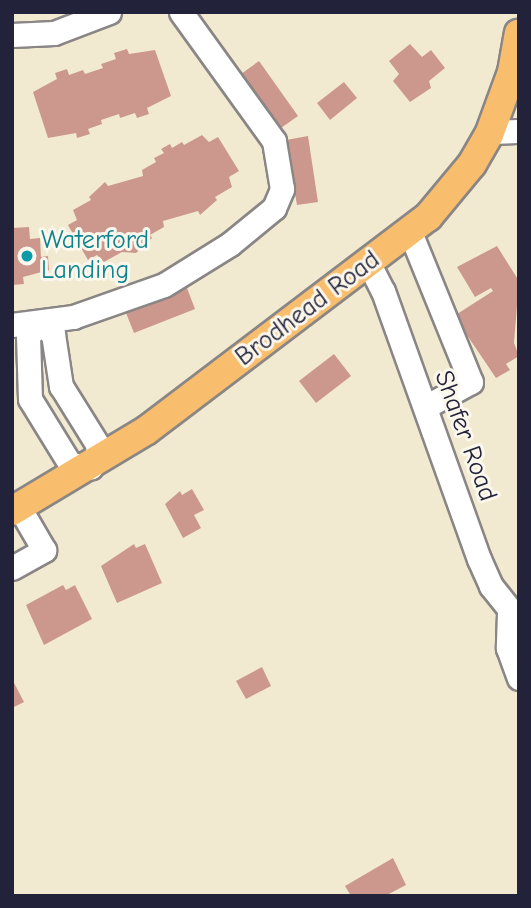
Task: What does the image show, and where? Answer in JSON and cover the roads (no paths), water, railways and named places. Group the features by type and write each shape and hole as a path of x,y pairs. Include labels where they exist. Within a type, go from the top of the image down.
{"main road":[{"name":"Brodhead Road","path":"15,509 91,467 147,430 410,232 452,192 490,132 512,72 519,34"}],"street":[{"path":"12,34 47,35 109,12"},
{"path":"12,325 39,323 96,311 164,285 219,251 274,208 282,190 274,141 181,12"},
{"path":"490,132 519,131"},
{"path":"410,232 471,382 425,407"},
{"name":"Shafer Road","path":"369,264 425,407 479,559 514,617"},
{"path":"39,323 53,334 61,386 99,447 91,467 70,464 30,399 28,336 39,323"},
{"path":"12,568 44,550 15,509"},
{"path":"514,617 508,648 519,678"}],"place":[{"name":"Waterford Landing","path":"27,256"}]}
